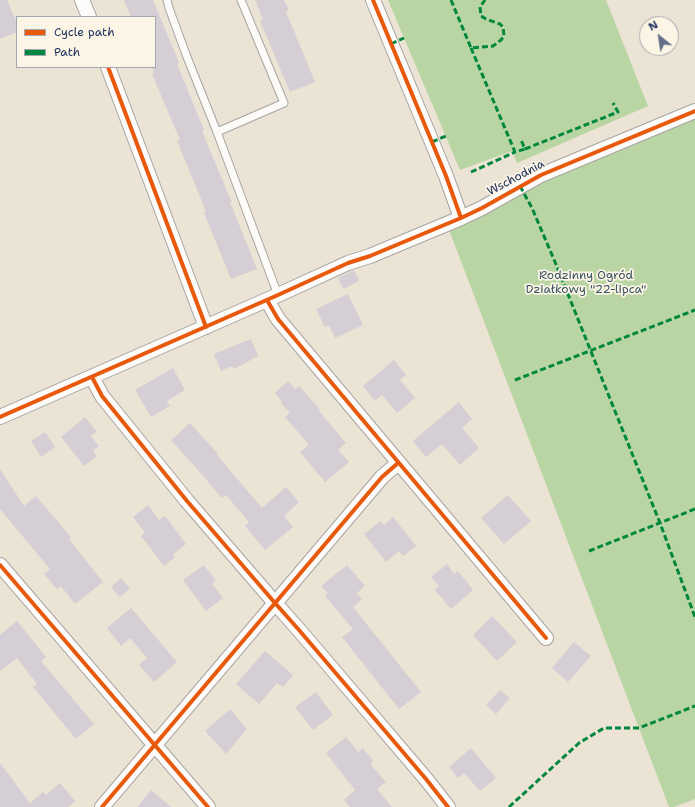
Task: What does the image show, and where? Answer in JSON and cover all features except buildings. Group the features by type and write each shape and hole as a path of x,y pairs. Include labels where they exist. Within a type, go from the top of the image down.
{"street":[{"path":"82,0 89,16"},
{"path":"372,0 446,176 461,218"},
{"path":"108,68 206,327"},
{"name":"Wschodnia","path":"0,417 272,298 348,263 370,256 461,218 541,175 695,111"},
{"path":"272,298 278,319 546,638"},
{"path":"92,377 102,396 187,501 299,630 426,779 448,807"},
{"path":"102,807 382,477 398,463"},
{"path":"0,565 208,807"}],"lane":[{"path":"167,0 168,8 217,132 272,298"},
{"path":"217,132 284,103 241,0"}],"green space":[{"path":"388,0 606,0 648,106 517,163 512,151 460,170"},
{"name":"Rodzinny Ogród Działkowy \"22-lipca\"","path":"695,119 695,799 674,807 669,807 446,222"}],"marked path":[{"path":"451,0 471,48 493,46 504,36 503,27 500,24 481,16 480,7 485,0"},
{"path":"391,44 404,38"},
{"path":"471,48 515,152 525,149 521,140"},
{"path":"525,149 618,112 613,103"},
{"path":"432,142 446,136"},
{"path":"471,172 515,152"},
{"path":"520,186 532,208 555,262 660,523 695,617"},
{"path":"515,380 695,310"},
{"path":"589,551 695,509"},
{"path":"509,807 579,743 604,728 639,728 695,706"}],"cycle path":[{"path":"373,0 446,176 461,218"},
{"path":"108,68 206,327"},
{"path":"0,417 348,263 370,256 461,218 541,175 695,111"},
{"path":"267,300 278,319 546,638"},
{"path":"92,377 102,396 187,501 299,630 426,779 448,807"},
{"path":"102,807 382,477 398,463"},
{"path":"0,565 208,807"}]}
